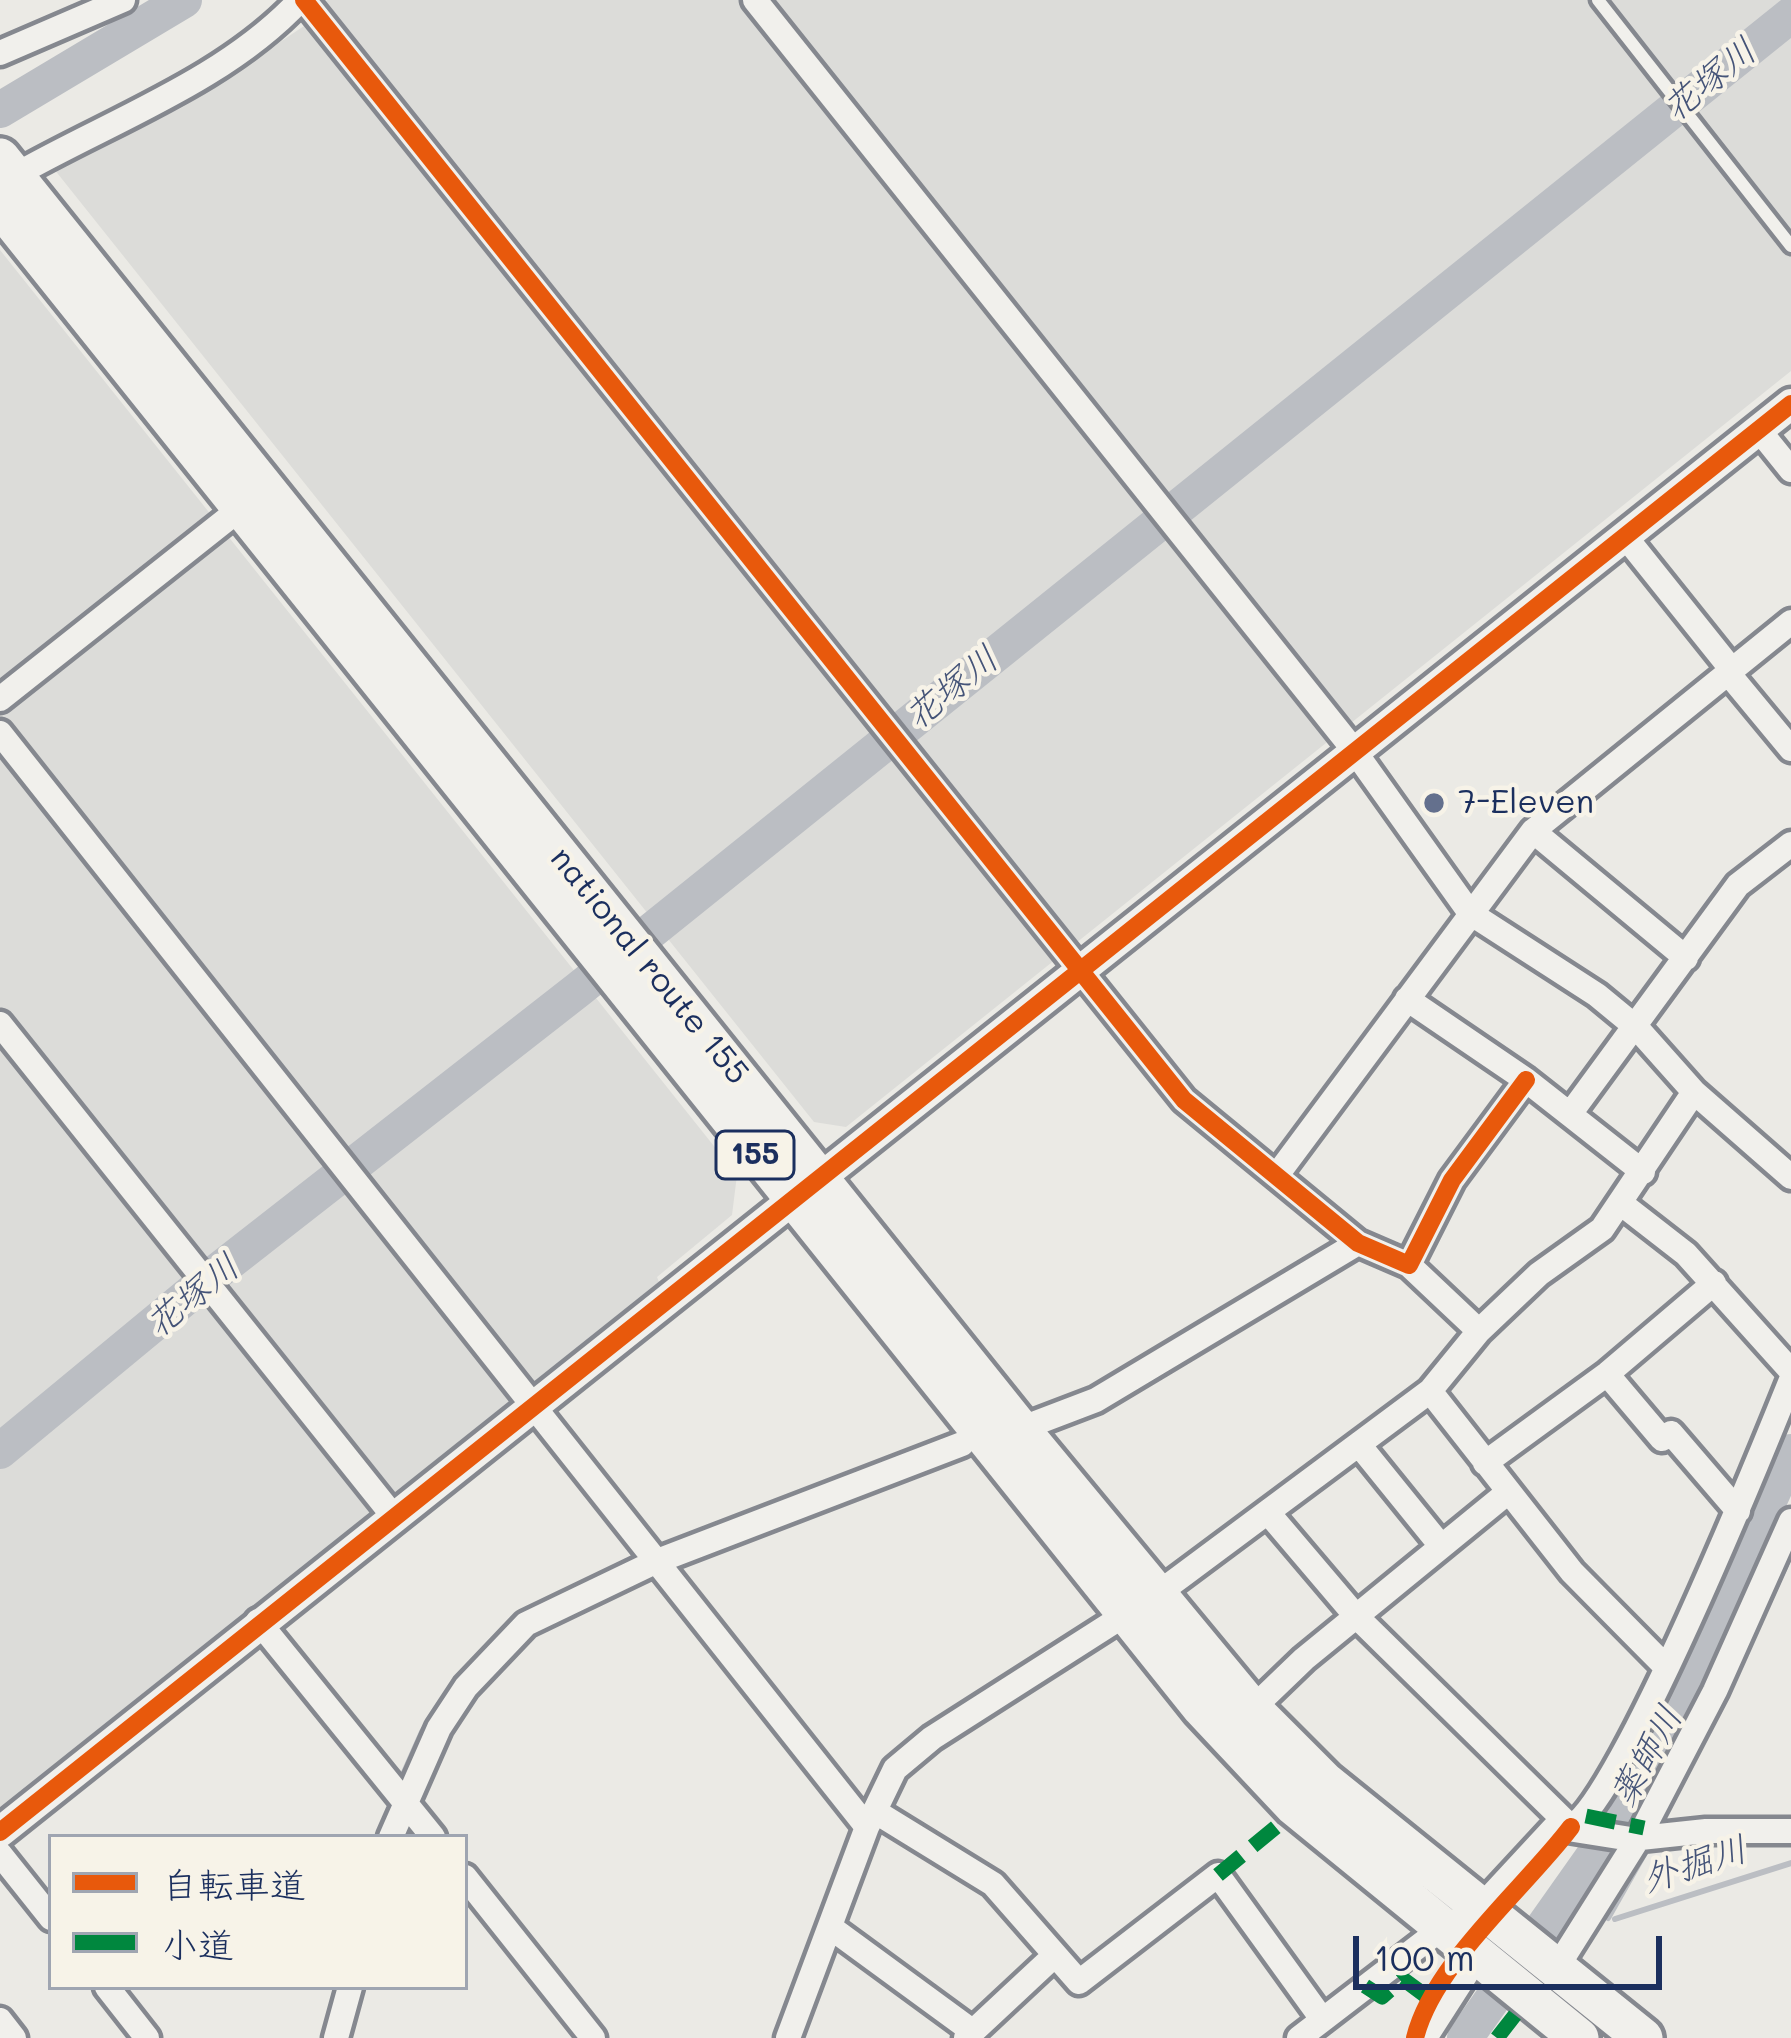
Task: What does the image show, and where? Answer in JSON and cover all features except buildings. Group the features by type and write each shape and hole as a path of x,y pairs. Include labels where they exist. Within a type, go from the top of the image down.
{"highway":[{"name":"national route 155","path":"4,180 242,508 806,1190 1020,1430 1141,1604 1202,1708 1294,1806 1580,2038"},
{"name":"national route 155","path":"4,180 1141,1604 1324,1782 1643,2038"}],"street":[{"path":"0,53 123,0"},
{"path":"4,180 220,64 275,27 302,0 1184,1100 1358,1243 1409,1265 1479,1330"},
{"path":"755,0 1353,749 1470,914 1597,995 1637,1028 1694,1092 1791,1178"},
{"path":"0,1832 1791,404"},
{"path":"1759,429 1791,470"},
{"path":"0,699 242,508"},
{"path":"1624,535 1791,749"},
{"path":"1277,1175 1533,831 1791,622"},
{"path":"0,733 655,1562 872,1820 993,1884 1079,1982 1218,1875 1322,2019"},
{"path":"1533,831 1686,958"},
{"path":"1570,1114 1738,885 1791,844"},
{"path":"1407,999 1526,1080 1643,1172"},
{"path":"0,1024 394,1516"},
{"path":"1409,1265 1452,1180 1526,1080"},
{"path":"788,2038 895,1769 932,1738 1270,1515 1430,1391 1479,1330 1539,1274 1602,1229 1623,1205 1694,1092"},
{"path":"1578,1829 1666,1667 1738,1511 1791,1376 1686,1254 1623,1205"},
{"path":"1020,1430 1096,1400 1358,1243"},
{"path":"1485,1463 1607,1374 1714,1283"},
{"path":"1607,1374 1662,1439 1671,1432 1738,1511"},
{"path":"1430,1391 1571,1572 1666,1667"},
{"path":"392,1834 439,1728 502,1645 544,1614 655,1562 962,1444"},
{"path":"1360,1446 1441,1546"},
{"path":"1252,1709 1355,1615 1507,1492"},
{"path":"1270,1515 1355,1615 1578,1829"},
{"path":"1556,1969 1715,1691 1791,1522"},
{"path":"258,1622 430,1834"},
{"path":"1299,2038 1441,1928 1480,1909 1539,1839 1555,1827 1635,1838 1791,1831"},
{"path":"0,1854 48,1914"},
{"path":"468,1881 593,2038"},
{"path":"830,1927 969,2035 1055,1954"},
{"path":"1425,2038 1477,1957"},
{"path":"108,1990 147,2038"},
{"path":"336,2038 349,1990"},
{"path":"0,2020 14,2038"}],"lane":[{"path":"1598,0 1791,246"}],"shaded area":[{"path":"327,0 1791,0 1791,371 846,1127 814,1122 54,169 183,107 307,24"},
{"path":"0,250 737,1175 732,1215 657,1277 659,1282 0,1807"}],"waterway":[{"path":"0,110 184,0"},
{"name":"花塚川","path":"0,1451 214,1274 579,989 1791,15"},
{"name":"薬師川","path":"1465,2038 1600,1847 1654,1756 1791,1452"},
{"path":"720,1524 769,1505"},
{"path":"1737,1671 1791,1554"},
{"path":"465,1672 501,1634"},
{"path":"402,1777 422,1732 453,1686"},
{"path":"1608,1918 1646,1851"},
{"name":"外掘川","path":"1615,1919 1791,1863"},
{"name":"外掘川","path":"1557,1910 1574,1914"}],"marked path":[{"path":"1586,1816 1644,1828"},
{"path":"1218,1875 1282,1822"},
{"path":"1365,1986 1382,1997 1403,1979 1430,1999"},
{"path":"1497,2038 1515,2015"}],"cycle path":[{"path":"304,0 1184,1100 1358,1243 1409,1265 1452,1180 1526,1080"},
{"path":"0,1832 1791,404"},
{"path":"1415,2038 1440,1982 1571,1827"}],"place":[{"name":"7-Eleven","path":"1434,803"}]}
